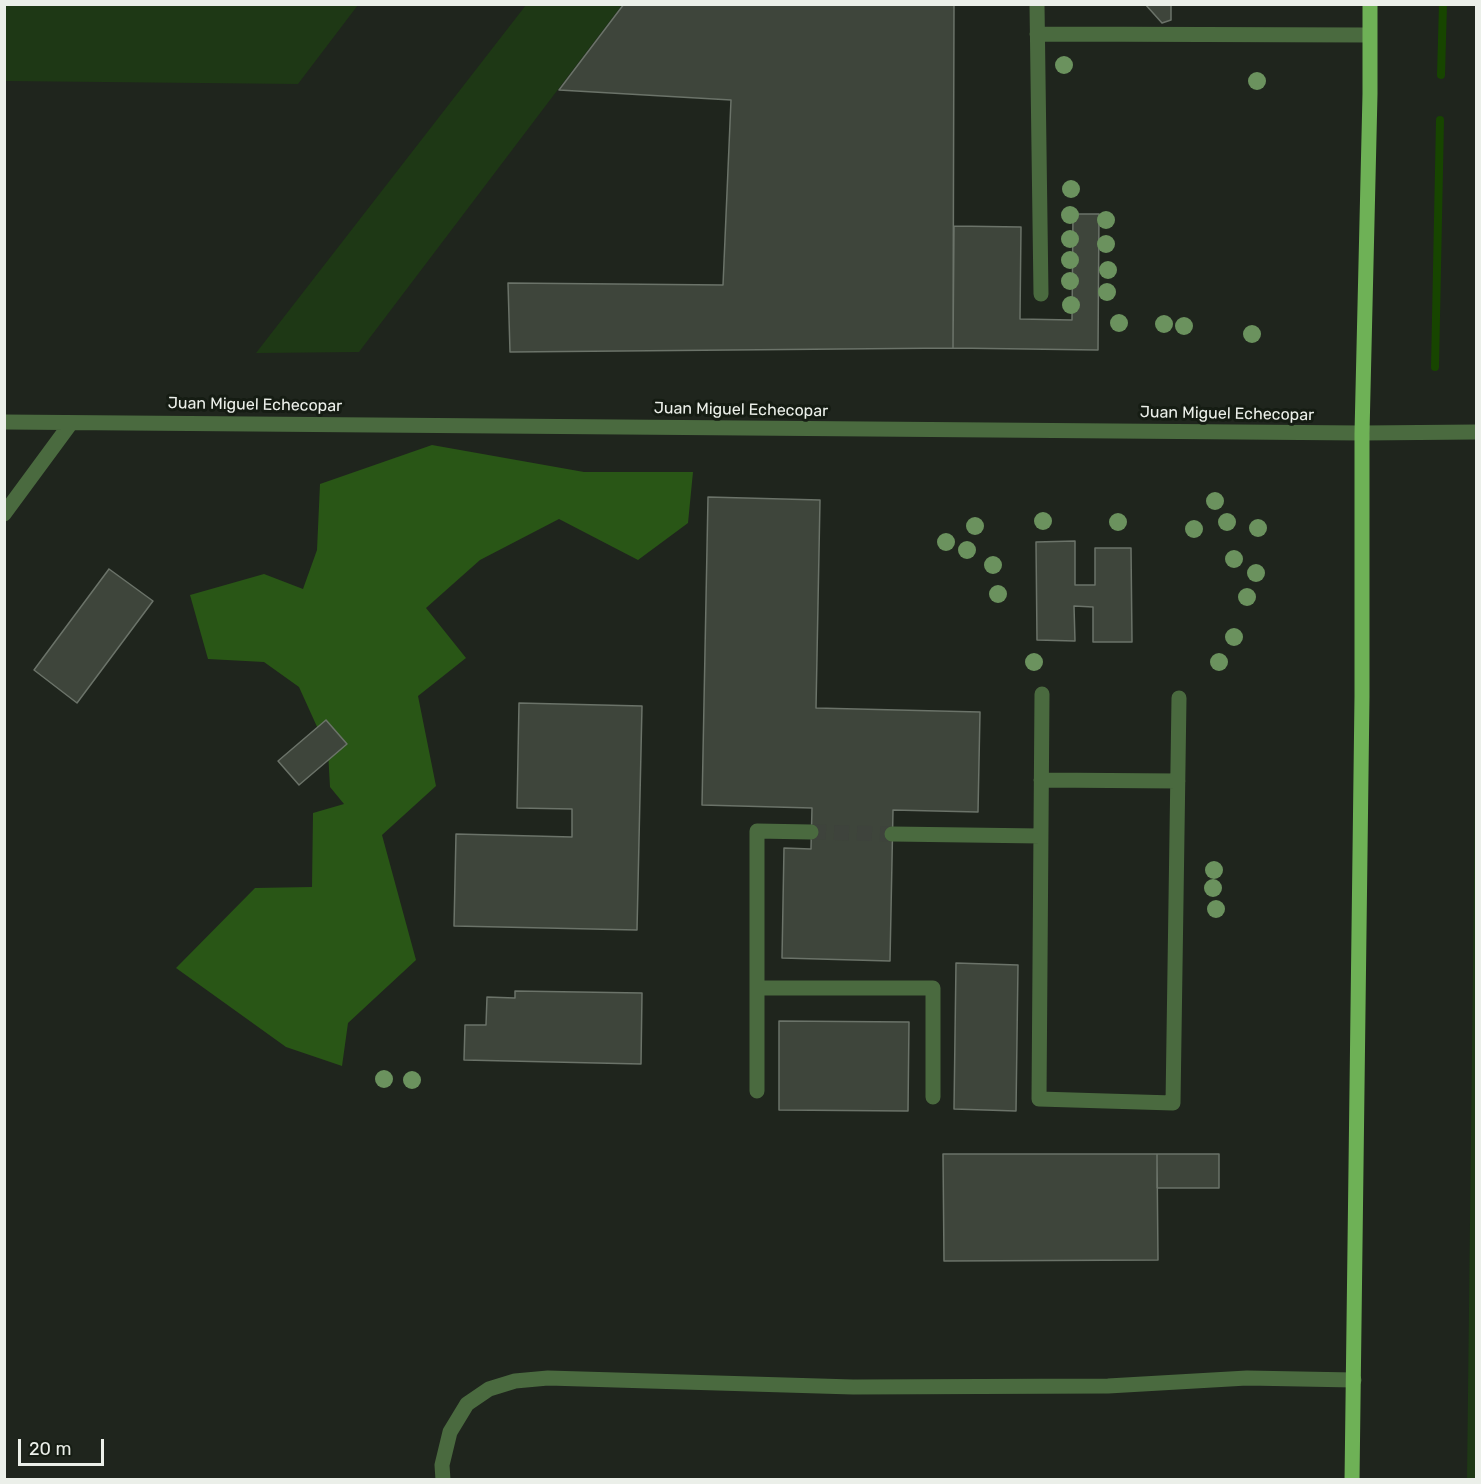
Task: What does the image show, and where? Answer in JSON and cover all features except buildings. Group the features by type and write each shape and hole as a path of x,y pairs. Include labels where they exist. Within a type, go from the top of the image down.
{"main road":[{"path":"1352,1479 1362,696 1362,433 1370,4"}],"street":[{"path":"1037,4 1041,294"},
{"path":"1037,34 1369,35"},
{"name":"Juan Miguel Echecopar","path":"4,422 1476,432"},
{"path":"4,514 71,423"},
{"path":"1042,694 1039,1099 1173,1104 1179,698"},
{"path":"1041,780 1178,781"},
{"path":"757,1091 757,831 811,832"},
{"path":"892,834 1041,836"},
{"path":"757,988 933,988 933,1097"},
{"path":"443,1479 442,1466 450,1432 467,1404 489,1389 515,1381 549,1378 877,1387 1108,1386 1247,1378 1354,1380"}],"green space":[{"path":"5,4 358,5 298,84 5,81"},
{"path":"526,5 622,5 359,352 256,353"},
{"path":"432,445 584,472 693,472 688,523 638,560 559,519 480,560 426,608 466,658 418,696 436,786 382,835 416,960 348,1023 342,1066 286,1047 176,968 255,888 312,887 313,813 344,804 330,787 328,751 299,687 264,662 208,659 190,595 264,574 303,589 317,550 320,484"},
{"path":"1476,708 1476,1479 1467,1479"}],"waterway":[{"path":"1441,75 1443,4"},
{"path":"1435,367 1440,120"}],"tunnel":[{"path":"811,832 892,834"}]}
